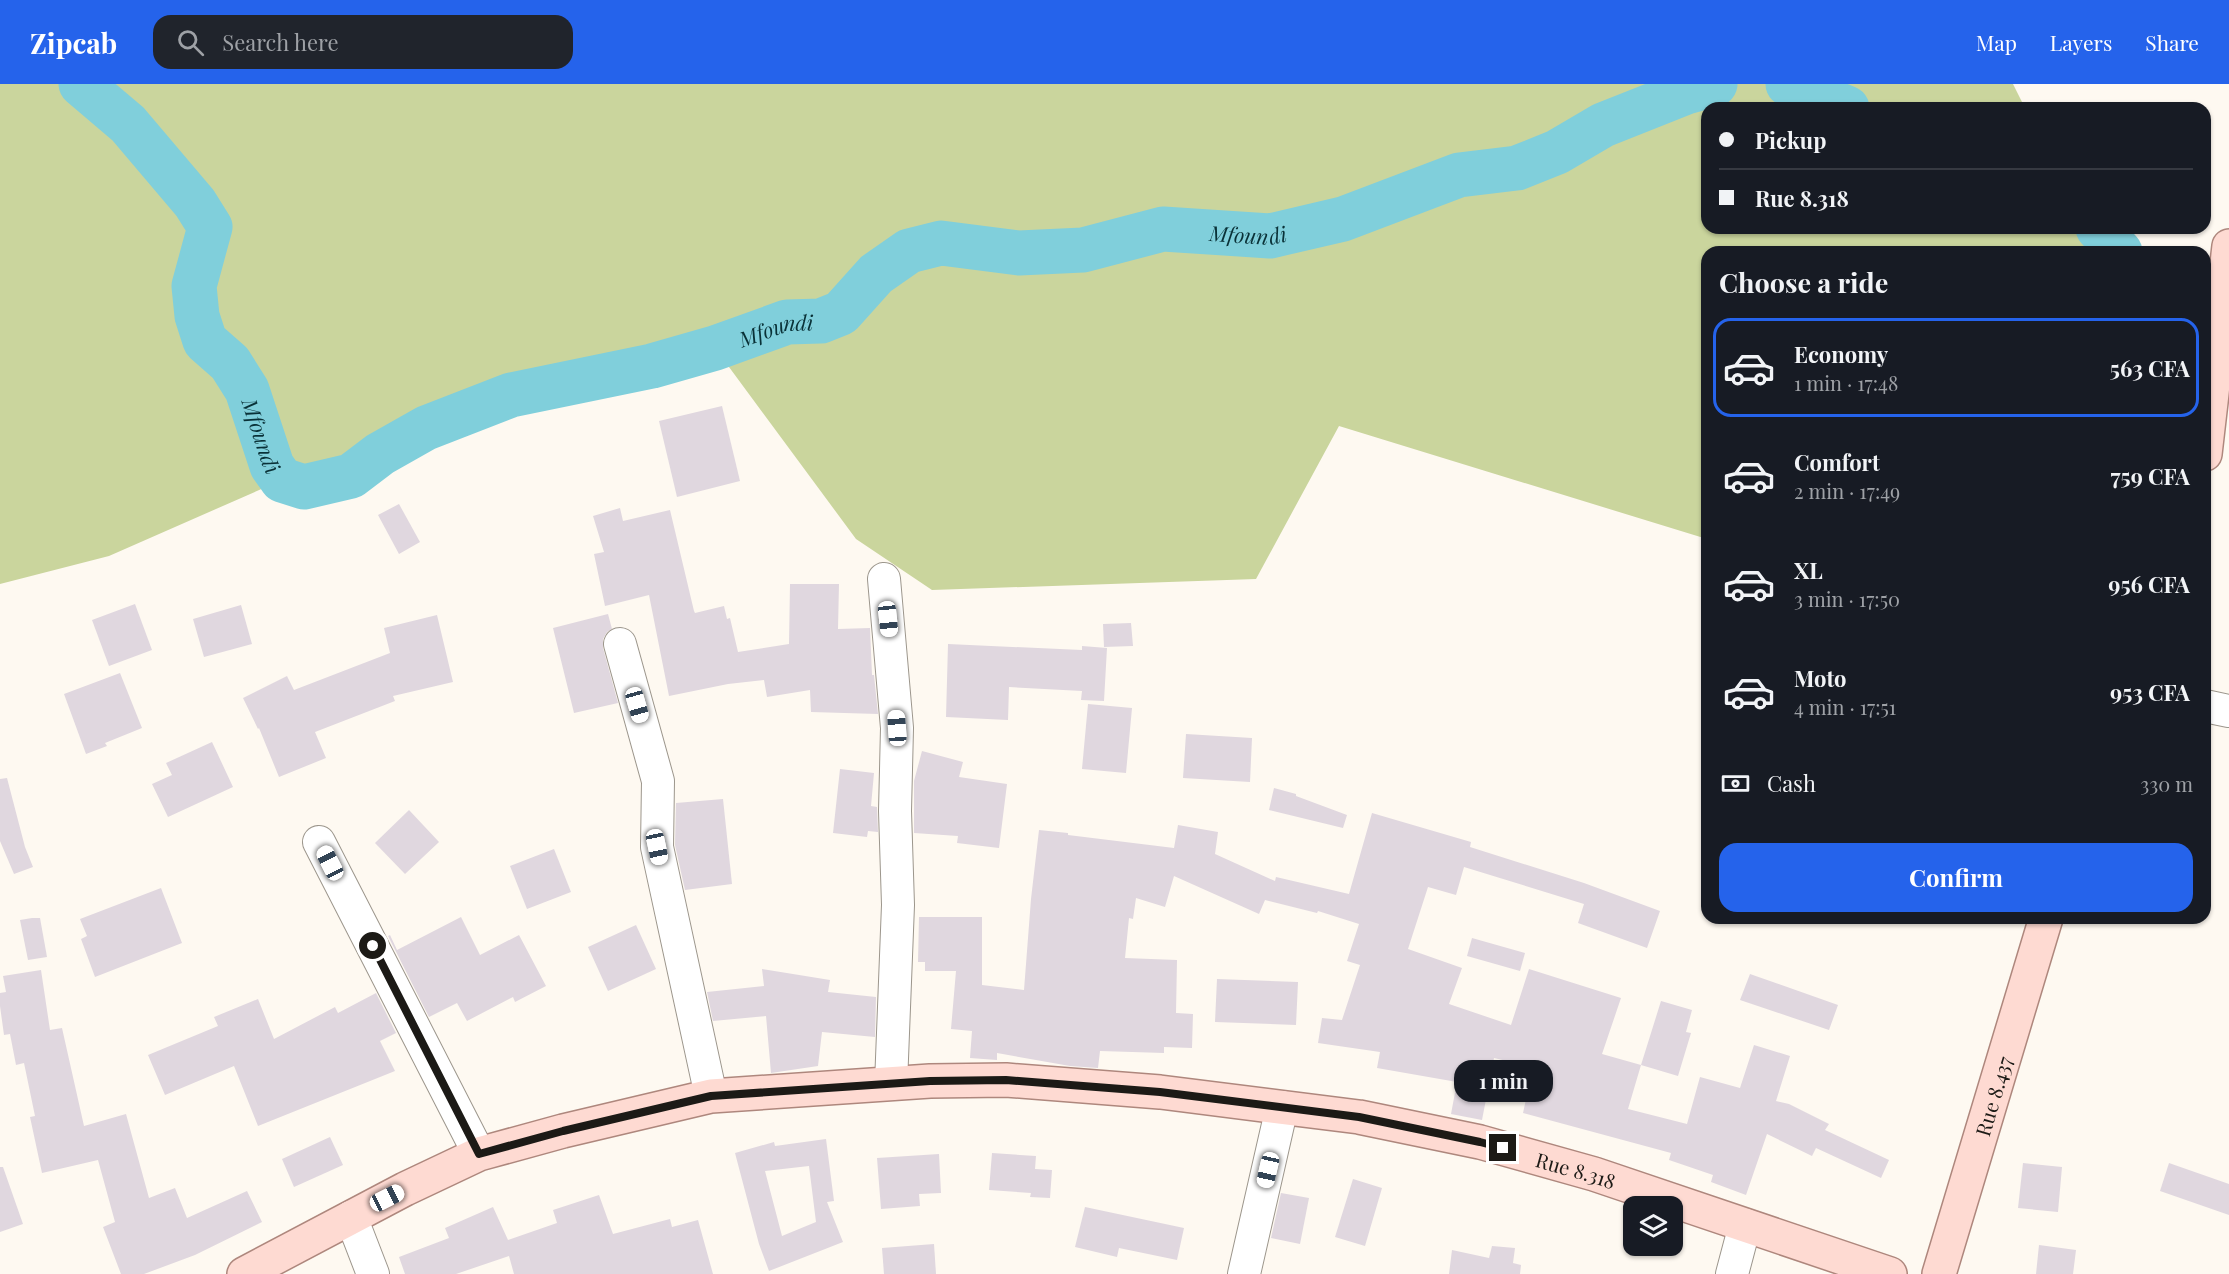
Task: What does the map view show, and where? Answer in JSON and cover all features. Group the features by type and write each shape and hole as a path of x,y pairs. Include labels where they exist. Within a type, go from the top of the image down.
{"main road":[{"path":"2211,399 2228,257"},
{"name":"Rue 8.437","path":"1939,1274 2044,924"},
{"name":"Rue 8.318","path":"244,1274 405,1189 479,1154 563,1131 711,1096 930,1081 1006,1080 1160,1092 1359,1117 1480,1142 1594,1174 1890,1274"}],"street":[{"path":"884,579 897,728 895,812 898,905 891,1084"},
{"path":"620,644 658,781 657,847 711,1096"},
{"path":"2211,707 2229,711"},
{"path":"320,842 479,1154"},
{"path":"1244,1274 1282,1107"},
{"path":"351,1217 374,1274"},
{"path":"1732,1274 1745,1225"}],"green space":[{"path":"0,84 2013,84 2022,102 1701,102 1701,234 2104,234 2114,246 1701,246 1701,537 1339,426 1256,579 932,590 856,539 715,348 652,366 511,395 426,428 380,454 351,476 304,487 282,480 109,556 0,584"}],"building":[{"path":"722,406 740,481 677,497 659,421"},
{"path":"399,504 420,542 399,554 378,515"},
{"path":"620,508 623,521 670,510 694,611 695,613 724,606 727,619 730,618 738,652 789,644 790,584 839,584 838,629 870,628 872,675 874,675 878,714 811,712 810,690 767,697 764,680 728,684 669,696 649,595 605,606 594,554 604,552 593,516"},
{"path":"135,604 152,650 109,666 92,620"},
{"path":"241,605 252,644 204,657 193,619"},
{"path":"608,614 612,629 603,639 603,648 618,703 574,713 553,628"},
{"path":"437,615 453,682 393,696 395,701 315,732 326,758 279,777 259,728 243,698 287,676 294,690 390,653 384,628"},
{"path":"1131,623 1133,646 1104,647 1103,624"},
{"path":"948,644 1082,650 1082,646 1107,648 1104,701 1081,700 1082,691 1009,687 1008,720 946,717"},
{"path":"120,673 142,728 105,743 107,746 86,754 64,694"},
{"path":"1088,704 1132,708 1126,773 1082,769"},
{"path":"1186,734 1252,738 1250,782 1183,778"},
{"path":"212,742 233,787 168,817 152,784 172,775 166,763"},
{"path":"922,751 963,762 959,777 1007,784 999,848 957,843 958,836 914,833 914,781"},
{"path":"840,769 874,773 871,806 877,807 878,832 868,831 867,837 833,833"},
{"path":"7,778 25,847 33,867 14,874 0,841 0,779"},
{"path":"1274,788 1296,794 1296,796 1347,815 1343,828 1269,810"},
{"path":"723,799 732,884 685,890 675,845 676,803"},
{"path":"409,810 439,842 405,874 375,843"},
{"path":"1372,813 1471,842 1470,847 1584,883 1660,911 1647,948 1578,923 1584,904 1464,867 1456,895 1428,887 1408,949 1462,968 1449,1004 1511,1025 1529,969 1621,998 1602,1054 1641,1065 1628,1109 1687,1124 1700,1077 1740,1088 1754,1045 1790,1056 1776,1101 1789,1104 1829,1124 1825,1130 1889,1160 1881,1178 1816,1148 1812,1156 1767,1134 1746,1195 1711,1182 1713,1175 1669,1160 1671,1153 1523,1113 1533,1067 1494,1058 1482,1120 1451,1114 1457,1082 1377,1068 1380,1052 1318,1043 1322,1018 1342,1020 1360,965 1347,961 1359,924 1318,911 1317,913 1265,900 1259,914 1174,876 1165,907 1136,898 1133,919 1129,918 1125,958 1177,960 1176,1013 1193,1014 1192,1048 1164,1047 1164,1053 1100,1051 1098,1068 1070,1066 997,1053 997,1060 970,1058 972,1031 951,1029 956,971 925,971 925,962 918,962 919,917 982,917 982,985 1024,990 1039,830 1174,848 1178,825 1218,832 1215,854 1275,881 1276,877 1349,894"},
{"path":"554,849 571,892 527,909 510,866"},
{"path":"161,888 182,943 95,977 81,939 87,936 80,919"},
{"path":"461,917 480,955 519,935 546,986 515,1002 513,997 467,1021 457,1003 429,1017 388,936 390,935 397,950"},
{"path":"40,918 47,957 28,960 20,920"},
{"path":"636,925 656,969 608,991 588,947"},
{"path":"1472,938 1525,953 1520,971 1467,956"},
{"path":"762,969 830,980 828,992 876,997 875,1037 822,1032 818,1066 771,1073 766,1016 713,1021 707,992 764,986"},
{"path":"41,970 50,1030 62,1028 84,1126 126,1114 149,1198 175,1188 187,1218 247,1191 262,1222 195,1255 144,1274 121,1274 103,1227 115,1222 98,1160 42,1173 30,1117 35,1116 24,1063 16,1065 10,1034 4,1035 0,1006 0,993 6,992 3,976"},
{"path":"1750,974 1838,1005 1829,1030 1740,1000"},
{"path":"1217,979 1298,982 1296,1025 1215,1022"},
{"path":"376,993 396,1033 380,1041 395,1071 258,1126 234,1066 165,1095 148,1055 218,1026 214,1017 258,999 274,1039 335,1007 338,1013"},
{"path":"1661,1001 1692,1010 1686,1032 1691,1033 1678,1076 1641,1065"},
{"path":"330,1137 343,1165 294,1187 282,1159"},
{"path":"826,1139 834,1201 827,1202 843,1242 769,1271 759,1244 735,1153 774,1142 775,1146","holes":["809,1166 816,1222 782,1236 765,1171"]},
{"path":"992,1153 1036,1156 1035,1169 1052,1170 1050,1198 1030,1197 1031,1193 989,1190"},
{"path":"939,1154 941,1193 919,1194 920,1206 881,1209 877,1158"},
{"path":"2023,1163 2062,1167 2058,1212 2018,1208"},
{"path":"2169,1163 2229,1184 2229,1215 2160,1191"},
{"path":"0,1167 3,1167 23,1224 0,1232"},
{"path":"1353,1179 1382,1188 1365,1246 1335,1237"},
{"path":"1281,1193 1309,1198 1300,1244 1271,1238"},
{"path":"599,1195 613,1234 670,1219 672,1227 698,1220 713,1274 514,1274 509,1256 456,1274 405,1274 399,1257 449,1238 445,1228 493,1207 508,1240 557,1223 553,1210"},
{"path":"1085,1207 1184,1228 1177,1260 1119,1248 1117,1257 1075,1247"},
{"path":"934,1244 936,1274 884,1274 882,1248"},
{"path":"2039,1245 2076,1250 2073,1274 2036,1274"},
{"path":"1492,1246 1515,1248 1513,1263 1521,1265 1520,1274 1449,1274 1452,1250 1489,1258"}],"waterway":[{"name":"Mfoundi","path":"81,84 128,124 195,203 210,227 194,286 197,316 205,341 230,363 247,390 272,466 282,480 304,487 351,476 380,454 426,428 511,395 652,366 715,348 787,322 821,321 841,313 876,274 909,251 941,243 1019,253 1083,250 1163,229 1270,236 1343,219 1459,175 1517,168 1557,152 1603,125 1686,92 1715,84"},
{"name":"Mfoundi","path":"1788,84 1832,102"},
{"name":"Mfoundi","path":"2104,234 2114,246"}],"route":[{"path":"373,946 479,1154 563,1131 711,1096 930,1081 1006,1080 1160,1092 1359,1117 1503,1148"}]}
